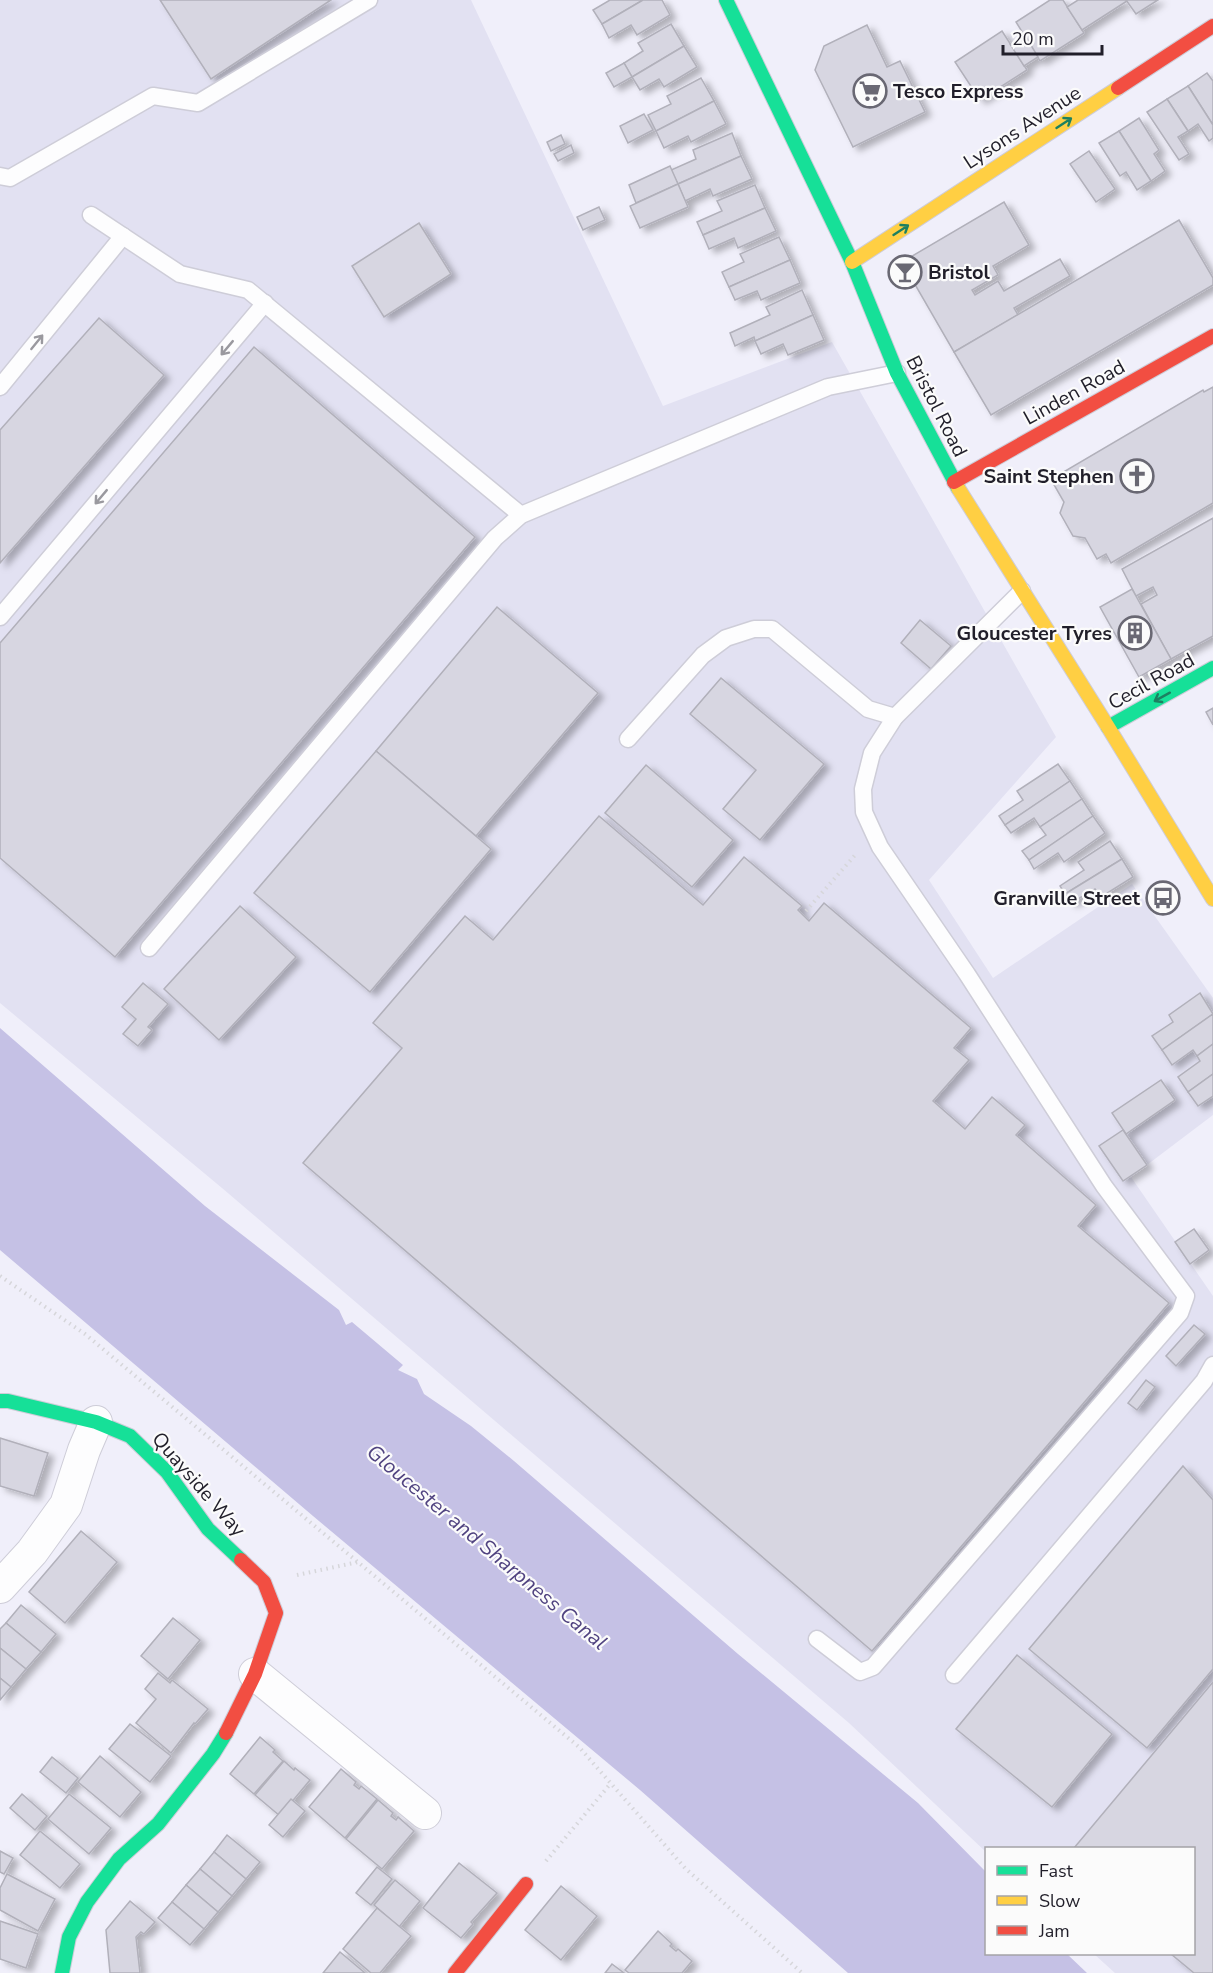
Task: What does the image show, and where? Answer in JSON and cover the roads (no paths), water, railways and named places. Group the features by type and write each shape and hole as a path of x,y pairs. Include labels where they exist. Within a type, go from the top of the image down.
{"street":[{"name":"Bristol Road","path":"726,0 852,261 897,373 954,482 1213,899"},
{"name":"Lysons Avenue","path":"852,261 1213,26"},
{"name":"Linden Road","path":"954,482 1213,336"},
{"name":"Cecil Road","path":"1108,727 1213,668"},
{"name":"Quayside Way","path":"0,1401 96,1422 130,1436 166,1472 208,1528 264,1582 276,1613 255,1674 233,1721 213,1754 158,1824 119,1859 87,1902 69,1937 62,1973"},
{"path":"0,1587 32,1552 66,1505 96,1422"},
{"path":"255,1674 425,1813"},
{"path":"455,1973 526,1884"}],"lane":[{"path":"0,176 10,178 153,96 198,103 369,0"},
{"path":"91,215 180,274 248,290 521,515"},
{"path":"0,387 123,237"},
{"path":"0,616 265,303"},
{"path":"149,948 495,538 521,515 828,387 897,373"},
{"path":"817,1639 860,1672 873,1667 1180,1313 1186,1296 1104,1186 967,974 880,847 864,812 863,789 872,753 895,717 1022,591"},
{"path":"628,739 703,655 726,638 754,629 772,629 868,709 895,717"},
{"path":"954,1675 1204,1381 1213,1365"}],"water":[{"name":"Gloucester and Sharpness Canal","path":"0,1028 205,1206 339,1310 346,1325 352,1322 403,1365 398,1370 417,1379 424,1394 471,1426 514,1461 738,1654 918,1803 985,1871 985,1955 1068,1955 1087,1973 848,1973 640,1790 0,1250"}],"place":[{"name":"Tesco Express","path":"870,91"},
{"name":"Bristol","path":"905,272"},
{"name":"Saint Stephen","path":"1137,476"},
{"name":"Gloucester Tyres","path":"1135,633"},
{"name":"Granville Street","path":"1163,898"}]}
